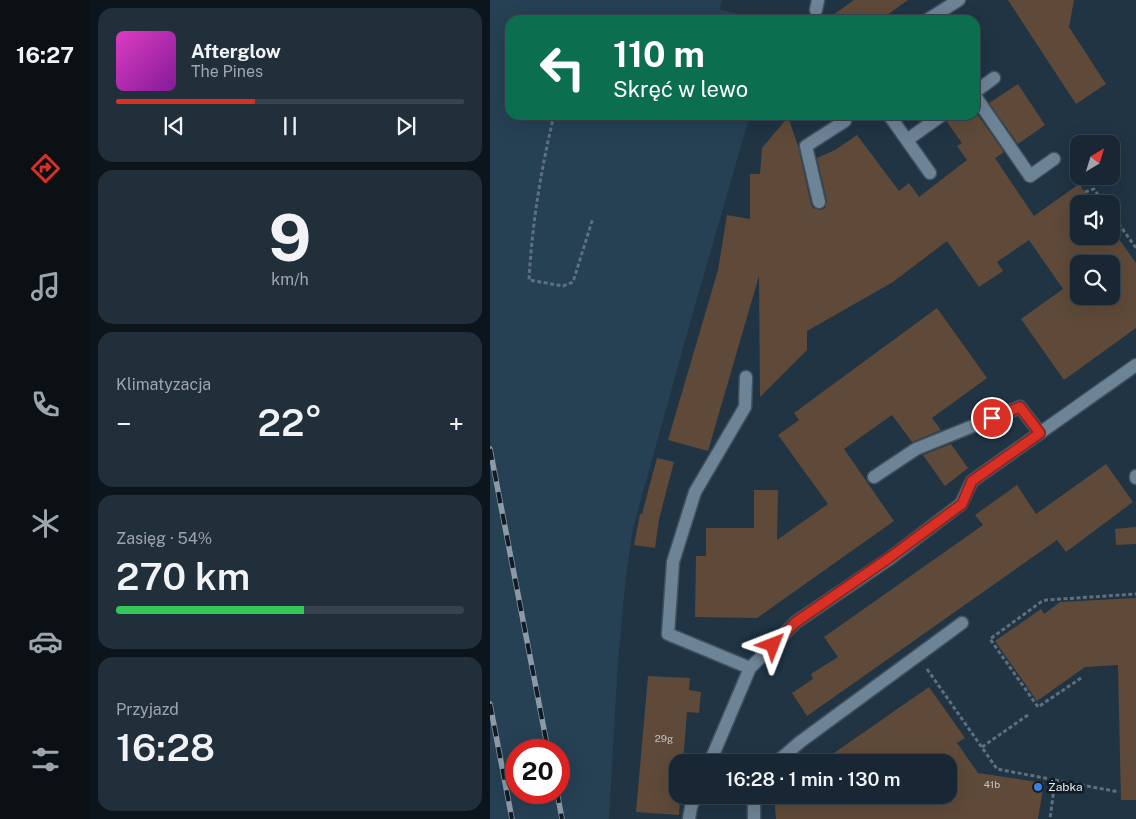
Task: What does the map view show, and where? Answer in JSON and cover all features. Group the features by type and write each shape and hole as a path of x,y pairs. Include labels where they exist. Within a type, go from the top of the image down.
{"lane":[{"path":"935,15 959,0"},
{"path":"980,88 994,78"},
{"path":"980,103 1030,176 1054,160"},
{"path":"819,202 806,146 845,120"},
{"path":"893,120 930,173"},
{"path":"907,140 935,120"},
{"path":"713,754 750,668 796,622 889,558 962,504 972,481 1136,365"},
{"path":"746,377 745,407 695,492 673,562 668,634 750,668"},
{"path":"874,477 916,449 1020,407 1040,433"},
{"path":"786,754 962,623"},
{"path":"689,819 692,804"},
{"path":"754,804 754,819"}],"path":[{"path":"553,120 544,157 530,251 529,280 563,286 573,282 593,218"},
{"path":"1085,192 1094,189 1098,195"},
{"path":"1120,226 1136,248"},
{"path":"1082,678 1038,707 990,639 1046,600 1136,594"},
{"path":"918,656 997,769 1119,792"},
{"path":"982,748 1028,715"},
{"path":"1050,819 1055,780"}],"shaded area":[{"path":"490,0 722,0 720,9 740,15 505,15 505,120 749,120 633,528 626,576 618,662 609,819 490,819"}],"building":[{"path":"854,0 908,0 887,15 833,15"},
{"path":"1008,0 1074,0 1069,27 1106,84 1076,104"},
{"path":"1018,84 1045,125 1018,144 989,103"},
{"path":"980,118 1004,152 995,158 1034,216 1080,185 1087,195 1070,195 1070,245 1120,245 1120,241 1136,263 1136,328 1064,380 1021,319 1063,289 1029,240 997,262 1003,271 979,287 947,241 893,282 807,331 807,350 760,397 759,276 708,451 668,440 718,270 727,215 750,219 750,174 760,174 762,148 785,120 789,120 798,146 811,204 813,208 820,210 825,208 827,201 817,158 835,150 857,135 899,191 909,183 919,197 967,160 957,146 962,143 947,122 948,120 980,120"},
{"path":"937,308 987,378 932,418 941,430 912,442 892,415 844,449 894,521 757,618 695,617 696,556 706,556 706,528 754,528 754,490 778,490 777,540 828,504 778,435 799,420 794,413"},
{"path":"951,444 968,468 945,486 923,455"},
{"path":"657,458 674,462 659,519 655,548 634,545 640,514 642,514"},
{"path":"1106,464 1133,502 1066,552 1057,540 807,716 792,693 813,679 811,674 838,657 824,637 983,525 975,515 1017,485 1036,514"},
{"path":"1136,527 1136,544 1116,545 1115,529"},
{"path":"1136,598 1136,800 1121,800 1118,665 1085,667 1037,701 995,641 1041,609 1044,614 1060,602"},
{"path":"648,676 690,678 689,690 701,692 699,713 687,712 684,754 669,754 669,804 680,804 679,815 636,812"},
{"path":"929,687 965,738 957,743 978,773 1044,783 1038,819 776,819 775,804 957,804 957,754 833,754"}],"railway":[{"path":"490,449 546,739"},
{"path":"490,704 512,819"},
{"path":"559,804 562,819"}],"place":[{"name":"Żabka","path":"1038,787"}],"route":[{"path":"773,645 796,622 889,558 962,504 972,481 1040,433 1020,407 992,418"}]}
